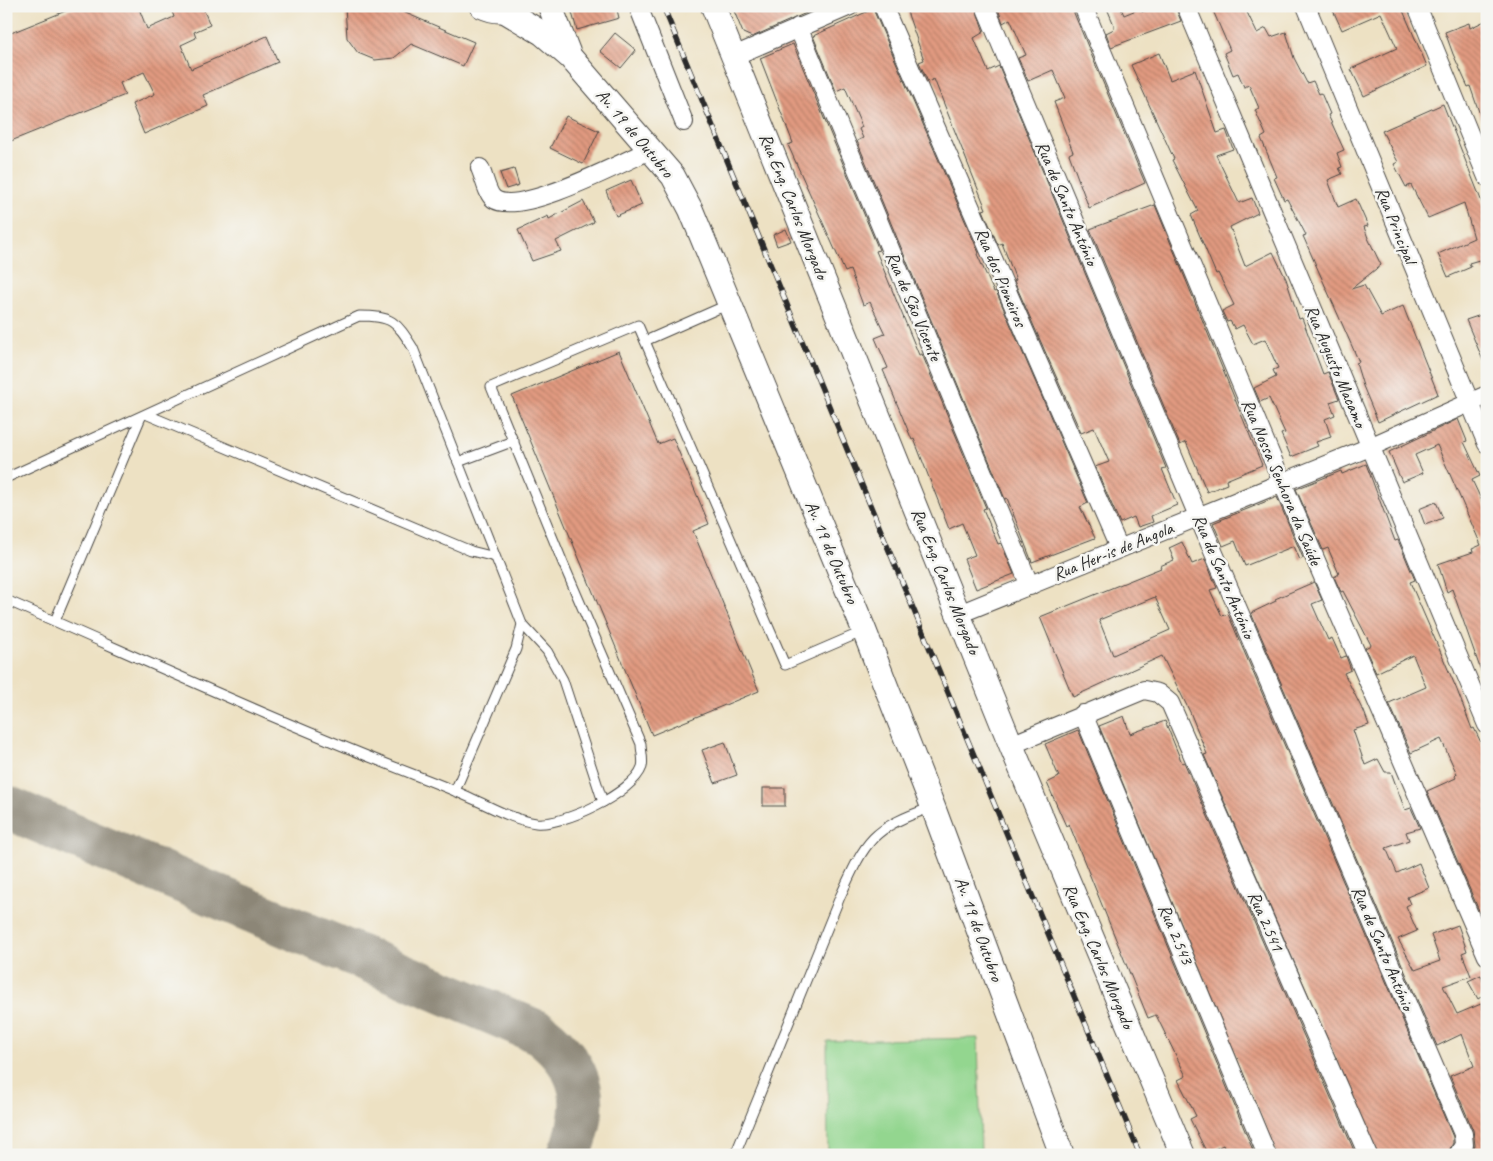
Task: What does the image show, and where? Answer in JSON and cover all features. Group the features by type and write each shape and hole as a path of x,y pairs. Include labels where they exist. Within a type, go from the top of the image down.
{"street":[{"name":"Av. 19 de Outubro","path":"482,6 490,10 511,9 571,58 652,149 673,176 691,210 864,630 933,806 1062,1155"},
{"path":"550,6 571,58"},
{"path":"638,6 684,122"},
{"name":"Rua Eng. Carlos Morgado","path":"713,6 1011,745 1183,1155"},
{"path":"734,56 850,6"},
{"name":"Rua dos Pioneiros","path":"883,6 1119,548"},
{"name":"Rua de Santo António","path":"985,6 1198,516 1463,1134 1461,1150"},
{"name":"Rua Nossa Senhora da Saúde","path":"1083,6 1282,482 1487,956"},
{"name":"Rua Augusto Macamo","path":"1186,6 1487,725"},
{"name":"Rua Principal","path":"1306,6 1468,402 1487,444"},
{"path":"1417,6 1487,177"},
{"name":"Rua de São Vicente","path":"798,27 1030,586"},
{"path":"480,168 492,198 500,202 523,202 545,196 652,149"},
{"name":"Rua Her-is de Angola","path":"959,614 1370,447 1487,395"},
{"name":"Rua 2.541","path":"1083,714 1144,690 1158,693 1170,703 1368,1155"},
{"path":"1011,745 1083,714"},
{"name":"Rua 2.543","path":"1083,714 1267,1155"}],"lane":[{"path":"645,341 729,304"},
{"path":"6,478 359,316 382,316 400,328 413,348 522,624 547,651 563,680 603,802"},
{"path":"6,600 367,756 456,791 516,819 551,823 603,802 627,788 638,776 643,765 640,744 491,387 638,325 784,665 864,630"},
{"path":"144,416 471,551 495,557"},
{"path":"55,621 144,416"},
{"path":"458,462 514,441"},
{"path":"456,791 516,649 522,624"},
{"path":"735,1155 840,897 859,857 872,839 886,826 903,817 933,806"}],"green space":[{"path":"978,1038 981,1155 828,1155 827,1041"}],"building":[{"path":"78,6 138,6 147,29 174,17 170,6 202,6 210,25 194,32 196,38 181,45 191,69 267,36 278,62 203,95 208,106 144,134 132,104 155,94 144,72 120,83 125,95 6,143 6,35"},
{"path":"345,6 389,6 474,42 463,66 411,44 394,58 375,60 358,53 347,38"},
{"path":"570,6 616,6 619,18 577,30"},
{"path":"732,6 822,6 752,37 743,33"},
{"path":"905,6 975,6 984,32 974,38 988,71 999,66 1166,468 1162,469 1177,505 1151,516 1153,522 1138,527 1134,517 1120,523 1095,467 1109,462 1094,428 1081,433 1014,281 1016,280 1002,243 998,245 983,210 986,209 934,79 928,82 919,62 924,60"},
{"path":"997,6 1071,6 1145,183 1089,208 1069,154 1073,152 1054,102 1065,98 1053,70 1028,81 1018,58 1026,55 1010,19 1003,23"},
{"path":"1106,6 1120,6 1124,15 1141,8 1142,12 1154,6 1175,6 1181,21 1111,47 1106,33 1114,29 1114,25"},
{"path":"1211,6 1244,6 1257,33 1266,28 1271,37 1286,32 1294,58 1307,83 1313,81 1319,94 1321,93 1330,114 1328,115 1344,150 1337,153 1342,167 1339,168 1342,174 1328,180 1338,207 1356,199 1368,226 1364,227 1368,238 1381,265 1351,289 1364,285 1381,316 1403,306 1438,394 1378,422 1363,386 1356,363 1359,362 1303,236 1306,235 1287,199 1284,200 1274,178 1277,177 1261,138 1266,135 1255,110 1259,108 1249,85 1244,87 1238,73 1233,75 1224,53 1230,50"},
{"path":"1331,6 1401,6 1427,66 1364,96 1351,69 1397,48 1381,13 1342,30"},
{"path":"873,9 979,253 977,254 994,292 996,291 1088,503 1080,507 1095,538 1032,562 857,141 863,138 859,129 862,127 845,87 836,91 813,36"},
{"path":"1487,20 1487,129 1485,129 1470,86 1468,87 1445,32 1469,23 1470,28"},
{"path":"615,33 636,50 621,68 600,51"},
{"path":"793,44 879,250 876,251 919,355 922,354 986,508 983,509 998,544 1001,543 1014,574 976,589 964,559 975,555 962,523 949,529 914,439 912,440 883,370 888,368 875,338 885,334 870,302 863,305 850,270 845,272 788,145 793,143 760,58"},
{"path":"1159,53 1170,80 1195,70 1217,133 1226,130 1233,149 1216,155 1239,203 1252,198 1258,213 1230,227 1245,266 1273,252 1286,279 1299,319 1302,318 1323,374 1328,372 1339,399 1330,402 1335,415 1325,419 1331,437 1316,442 1318,446 1291,457 1281,434 1285,433 1269,398 1260,402 1254,388 1276,377 1273,370 1278,368 1265,339 1253,344 1243,325 1235,329 1230,321 1227,322 1222,311 1234,305 1218,273 1216,274 1191,215 1198,211 1172,160 1174,159 1131,65"},
{"path":"1443,104 1487,215 1487,270 1483,271 1479,260 1469,263 1471,267 1448,277 1438,254 1474,238 1464,203 1428,218 1411,185 1406,187 1394,164 1398,162 1382,131"},
{"path":"566,116 599,131 583,164 550,148"},
{"path":"514,169 519,185 506,189 500,173"},
{"path":"631,180 642,205 616,216 606,191"},
{"path":"583,201 594,222 556,241 561,251 532,261 518,230 548,216 549,219"},
{"path":"1155,205 1262,465 1226,480 1227,484 1207,492 1186,442 1180,445 1090,229"},
{"path":"786,229 791,241 777,246 773,235"},
{"path":"1487,313 1487,365 1485,365 1466,320"},
{"path":"619,351 658,444 673,438 709,524 693,531 759,691 652,735 512,396"},
{"path":"1458,419 1467,441 1464,442 1480,476 1472,480 1487,512 1487,681 1485,682 1452,589 1447,592 1438,564 1473,552 1472,549 1481,545 1437,445 1415,455 1423,473 1402,482 1389,452"},
{"path":"1366,464 1395,541 1398,540 1415,580 1410,582 1472,729 1474,728 1487,755 1487,929 1427,791 1456,778 1457,774 1441,739 1411,753 1389,703 1426,687 1413,655 1376,673 1365,648 1371,645 1343,591 1341,592 1334,577 1339,574 1328,548 1323,550 1296,489 1341,471 1342,474"},
{"path":"1277,497 1303,558 1300,560 1294,546 1245,566 1235,541 1223,546 1213,523"},
{"path":"1436,502 1443,518 1425,525 1419,509"},
{"path":"1182,542 1192,564 1205,559 1217,588 1210,590 1222,616 1228,614 1453,1137 1453,1143 1447,1155 1378,1155 1204,755 1207,754 1190,712 1162,656 1073,697 1040,617 1161,568 1160,566 1174,560 1169,548","holes":["1155,597 1170,630 1113,655 1099,620"]},
{"path":"1314,582 1322,600 1312,604 1328,640 1332,638 1341,658 1346,656 1351,670 1344,673 1363,709 1369,725 1353,730 1365,765 1378,759 1385,772 1391,772 1405,810 1411,808 1420,828 1406,832 1409,840 1386,848 1397,873 1419,863 1429,888 1407,897 1410,904 1406,906 1417,931 1398,939 1415,970 1440,961 1431,935 1458,925 1467,951 1462,953 1471,976 1443,986 1457,1014 1481,1004 1487,1020 1487,1155 1471,1155 1475,1145 1473,1130 1450,1076 1474,1066 1462,1034 1437,1046 1251,613 1276,601 1275,599"},
{"path":"1124,716 1130,734 1165,721 1356,1155 1277,1155 1099,726"},
{"path":"1078,730 1255,1155 1227,1155 1223,1145 1207,1153 1190,1119 1196,1116 1178,1080 1186,1076 1156,1015 1148,1018 1069,824 1066,826 1047,783 1059,777 1045,744"},
{"path":"725,742 737,775 715,783 702,750"},
{"path":"763,788 785,788 785,806 763,806"},
{"path":"1481,975 1487,993 1478,999 1468,981"}],"taxiway":[{"path":"6,807 540,1033 567,1060 580,1088 580,1119 569,1155"}],"railway":[{"path":"663,6 1140,1155"}]}
